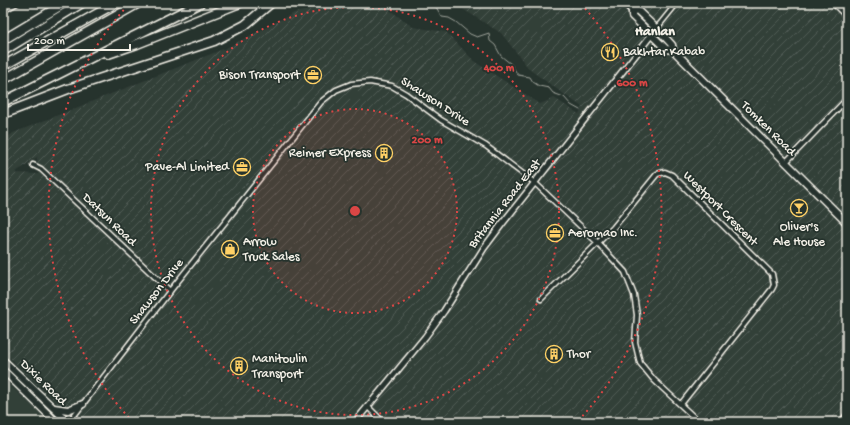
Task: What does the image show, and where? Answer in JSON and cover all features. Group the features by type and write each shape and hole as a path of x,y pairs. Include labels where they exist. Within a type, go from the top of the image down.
{"highway":[{"path":"3,40 65,3"},
{"path":"3,51 82,3"},
{"path":"3,66 116,3"},
{"path":"3,80 139,3"},
{"path":"3,102 200,3"},
{"path":"83,62 137,44 240,3"},
{"path":"3,114 68,89 214,41 244,25 271,3"}],"main road":[{"name":"Tomken Road","path":"625,3 632,10 638,11 672,45 673,50 847,223"},
{"name":"Tomken Road","path":"632,10 632,16 666,49 673,50"},
{"name":"Dixie Road","path":"3,360 69,422"},
{"name":"Dixie Road","path":"3,370 56,422"},
{"path":"54,408 68,410 83,404"},
{"path":"50,415 51,422"}],"street":[{"path":"3,11 17,3"},
{"name":"Britannia Road East","path":"355,422 425,337 484,248 677,3"},
{"path":"833,3 847,17"},
{"name":"Shawson Drive","path":"69,422 170,291 321,102 336,90 351,84 370,82 392,86 406,94 441,120 486,146 535,183 597,242 625,272 634,295 637,315 635,342 640,363 654,380 699,422"},
{"path":"786,162 847,99"},
{"name":"Datsun Road","path":"33,165 41,169 170,291"},
{"name":"Westport Crescent","path":"542,299 597,242 613,228 657,174 665,172 672,175 772,274 774,285 681,404"},
{"path":"368,407 383,422"},
{"path":"842,422 847,415"}],"shaded area":[{"path":"343,3 380,3 413,27 446,32 475,62 540,104 554,98 579,114 582,107 530,70 501,33 453,3 847,3 847,422 77,422 3,352 3,214 7,209 5,207 3,209 3,141 13,133 226,48 294,13","holes":["37,157 38,174 16,173 16,172"]},
{"path":"3,379 37,410 49,422 3,422"}],"waterway":[{"path":"429,3 431,6 436,7 442,17 449,18 456,22 470,34 477,37 489,33 490,41 495,45 501,56 511,64 518,75 530,77 533,82 539,86 549,88 553,93 564,97 571,105 580,110"}],"place":[{"name":"Bakhtar Kabab","path":"610,52"},
{"name":"Bison Transport","path":"313,75"},
{"name":"Reimer Express","path":"384,153"},
{"name":"Pave-Al Limited","path":"242,167"},
{"name":"Oliver's Ale House","path":"799,208"},
{"name":"Aeromao Inc.","path":"555,233"},
{"name":"Arrow Truck Sales","path":"230,249"},
{"name":"Thor","path":"554,354"},
{"name":"Manitoulin Transport","path":"239,366"}],"district":[{"name":"Hanlan","path":"655,32"}]}
